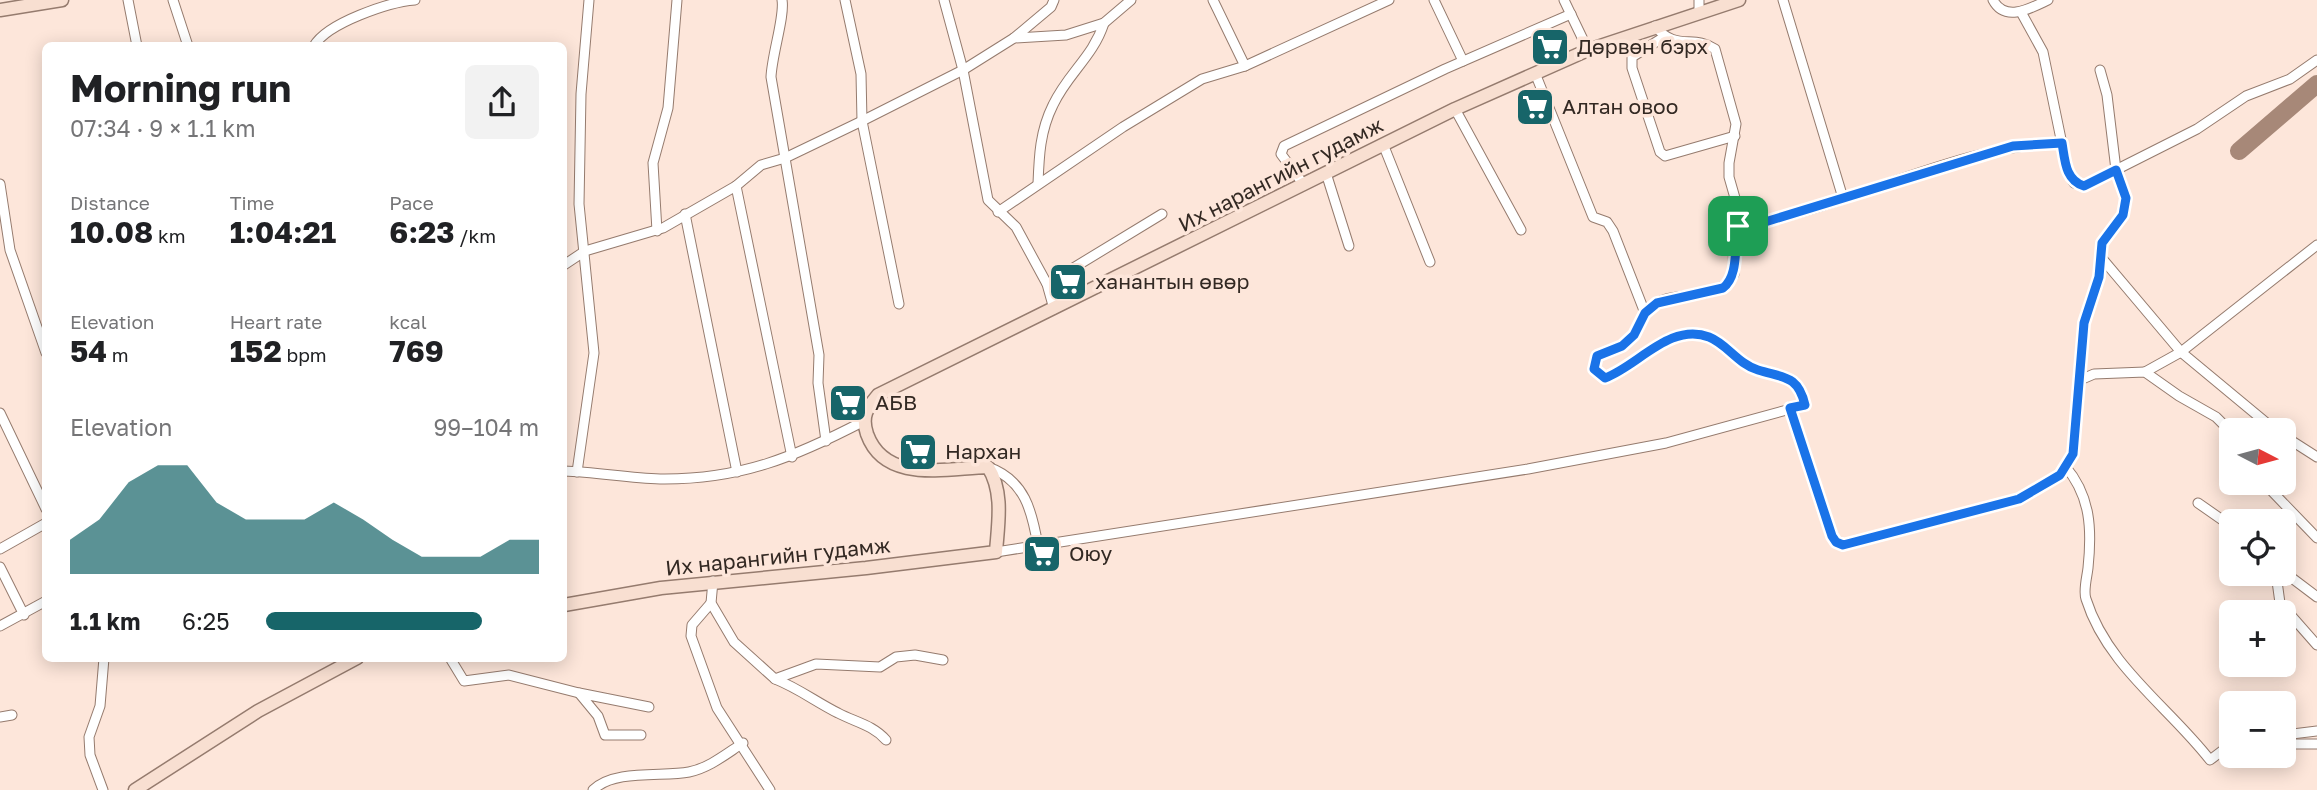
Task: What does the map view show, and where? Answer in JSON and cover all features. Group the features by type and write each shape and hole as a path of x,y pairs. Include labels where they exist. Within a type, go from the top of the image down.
{"main road":[{"path":"0,10 60,0"},
{"name":"Их нарангийн гудамж","path":"864,421 864,413 878,395 1455,109 1588,50 1656,26 1699,6 1740,0"},
{"path":"864,421 877,453 898,466 915,470 988,467 995,478 999,506 996,552"},
{"name":"Их нарангийн гудамж","path":"567,605 713,581 866,568 996,552"},
{"path":"135,790 258,712 350,662"}],"street":[{"path":"128,0 136,42"},
{"path":"173,0 187,42"},
{"path":"316,42 320,36 369,12 395,2 415,0"},
{"path":"577,472 594,353 579,204 582,94 589,0"},
{"path":"657,231 653,163 668,108 677,0"},
{"path":"782,0 784,9 772,58 771,77 820,355 818,383 825,441"},
{"path":"845,0 861,74 862,121 899,304"},
{"path":"944,0 963,70 988,200 998,212 1010,218 1047,284 1054,309"},
{"path":"567,263 585,251 657,231 736,186 761,165 785,158 963,70 1014,38 1051,7 1054,0"},
{"path":"1014,38 1066,35 1104,23 1131,0"},
{"path":"1213,0 1245,66"},
{"path":"998,212 1123,127 1202,79 1245,66 1389,0"},
{"path":"1434,0 1464,61"},
{"path":"1564,0 1588,50"},
{"path":"1783,0 1843,198"},
{"path":"1993,0 2003,12 2021,12 2048,0"},
{"path":"2021,12 2043,52 2068,173 2074,183 2084,186 2197,129 2245,96 2290,79 2317,60"},
{"path":"1304,185 1281,154 1284,146 1464,61 1571,15"},
{"path":"1038,184 1040,139 1053,104 1077,68 1097,46 1104,23"},
{"path":"996,552 1528,469 1666,443 1805,405 1802,390 1795,381 1744,364 1709,337 1680,336 1667,341 1614,375 1605,378 1598,375 1594,361 1597,356 1622,346 1634,335 1645,313 1657,303 1723,288 1734,274 1733,249 1741,219 1729,177 1728,163 1736,124 1715,49 1709,44 1672,42 1664,37 1656,26"},
{"path":"1664,37 1632,57 1632,68 1660,152 1665,156 1735,136"},
{"path":"1790,408 1832,536 1836,542 1843,545 2019,499 2060,475 2073,454 2084,323 2099,277 2102,243 2123,215 2126,198 2116,170 2107,94 2100,70"},
{"path":"1535,73 1592,216 1606,222 1613,231 1645,313"},
{"path":"1455,109 1521,230"},
{"path":"1738,226 1765,222 2013,146 2062,143"},
{"path":"1383,144 1430,262"},
{"path":"1326,173 1349,246"},
{"path":"0,184 10,250 42,342"},
{"path":"736,186 792,457"},
{"path":"685,214 737,472"},
{"path":"1047,284 1162,214"},
{"path":"2080,380 2094,374 2146,372 2181,352 2317,245"},
{"path":"2100,256 2181,352 2261,418"},
{"path":"2146,372 2219,420"},
{"path":"0,413 7,434 42,501"},
{"path":"567,471 661,479 737,472 792,457 864,421"},
{"path":"2296,444 2317,457"},
{"path":"2066,466 2077,480 2092,528 2085,597 2119,663 2188,731 2210,760 2219,753"},
{"path":"988,467 1005,473 1029,503 1038,546"},
{"path":"2276,495 2317,538"},
{"path":"2198,503 2219,518"},
{"path":"0,549 42,525"},
{"path":"0,567 24,615"},
{"path":"713,581 711,603 692,625 691,636 717,708 743,743 770,790"},
{"path":"2296,581 2317,597"},
{"path":"2278,586 2280,603 2317,645"},
{"path":"711,603 734,642 775,679 877,730 886,740"},
{"path":"0,625 42,604"},
{"path":"775,679 816,664 880,667 896,657 905,656 943,660"},
{"path":"103,790 90,755 89,737 100,706 104,662"},
{"path":"452,662 464,681 509,675 649,708"},
{"path":"579,692 598,716 606,735 641,735"},
{"path":"0,716 12,715"},
{"path":"2296,734 2317,731"},
{"path":"593,790 606,783 646,773 688,772 709,765 743,743"},
{"path":"2296,744 2317,744"}],"waterway":[{"path":"2239,151 2317,84"}],"place":[{"name":"Дөрвөн бэрх","path":"1550,47"},
{"name":"Алтан овоо","path":"1535,107"},
{"name":"ханантын өвөр","path":"1068,282"},
{"name":"АБВ","path":"848,403"},
{"name":"Нархан","path":"918,452"},
{"name":"Оюу","path":"1042,554"}],"route":[{"path":"2062,143 2068,173 2074,183 2084,186 2116,170 2126,198 2123,215 2102,243 2099,277 2084,323 2073,454 2060,475 2019,499 1843,545 1836,542 1832,536 1790,408 1805,405 1802,390 1795,381 1756,370 1709,337 1694,335 1667,341 1614,375 1605,378 1598,375 1594,369 1597,356 1622,346 1634,335 1645,313 1657,303 1723,288 1729,283 1734,274 1733,249 1738,226 1765,222 2013,146 2062,143"}]}
